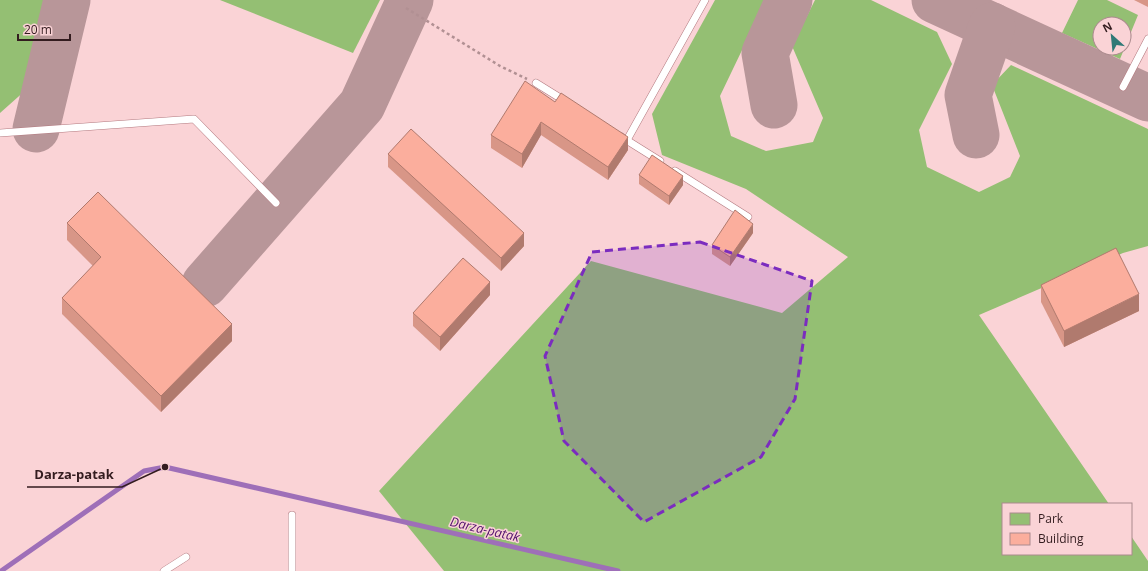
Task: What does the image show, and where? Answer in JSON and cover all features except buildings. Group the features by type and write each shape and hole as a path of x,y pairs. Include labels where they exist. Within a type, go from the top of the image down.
{"lane":[{"path":"627,140 705,0"},
{"path":"1123,87 1148,39"},
{"path":"536,83 575,108"},
{"path":"0,133 194,118 276,203"},
{"path":"614,132 748,217"},
{"path":"292,515 292,571"},
{"path":"164,571 186,557"}],"path":[{"path":"406,8 500,66 536,83"}],"highlighted area":[{"path":"700,242 812,281 795,399 761,457 644,522 564,441 545,356 592,252"}],"green space":[{"path":"0,0 52,0 36,81 0,113"},
{"path":"220,0 380,0 353,53"},
{"path":"715,0 766,0 720,96 731,136 766,151 813,142 823,118 792,46 815,0 871,0 937,32 952,64 919,130 927,167 979,192 1010,177 1020,156 992,85 1011,65 1148,129 1148,246 1123,253 979,315 1108,503 1002,503 1002,555 1132,555 1132,537 1148,561 1148,571 444,571 379,491 591,261 782,313 848,257 746,189 662,155 652,114"},
{"path":"1078,0 1107,0 1138,15 1132,30 1132,16 1092,16 1092,46 1062,33"},
{"path":"1113,56 1121,56 1120,59"}],"waterway":[{"name":"Darza-patak","path":"1,571 144,471 165,467 618,571"}],"taxiway":[{"path":"36,129 67,0"},
{"path":"205,284 362,105 410,0"},
{"path":"774,105 765,53 789,0"},
{"path":"935,0 1148,98"},
{"path":"976,135 968,95 992,26"}],"place":[{"name":"Darza-patak","path":"165,467"}]}
